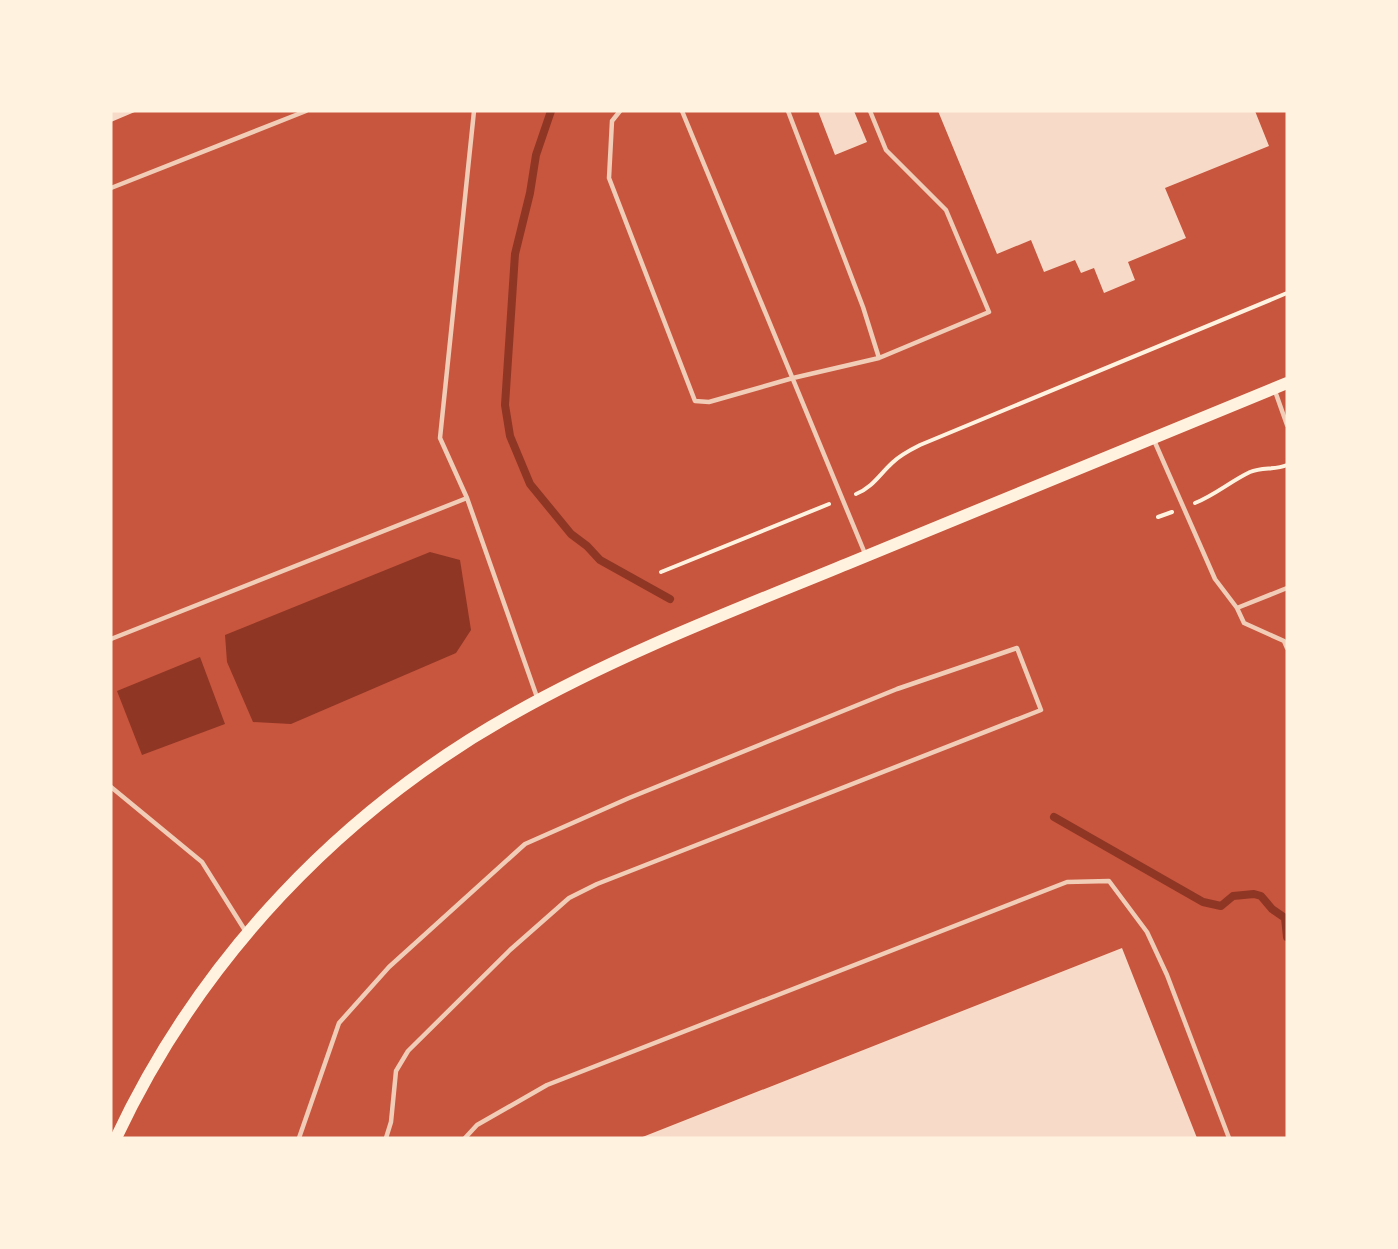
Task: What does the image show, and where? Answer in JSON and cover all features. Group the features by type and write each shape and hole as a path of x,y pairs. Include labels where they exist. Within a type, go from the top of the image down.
{"main road":[{"path":"116,1138 144,1082 176,1028 204,987 247,933 286,889 327,849 391,795 458,747 538,700 623,658 1287,383"}],"lane":[{"path":"111,188 306,111"},
{"path":"474,111 440,438 466,498 538,700"},
{"path":"620,111 612,121 609,178 695,401 709,402 793,378 879,358 989,312 946,210 886,150 870,111"},
{"path":"682,111 866,556"},
{"path":"788,111 859,296 879,358"},
{"path":"1274,388 1287,425"},
{"path":"1153,438 1215,579 1237,608 1244,623 1284,641 1287,648"},
{"path":"111,639 466,498"},
{"path":"1237,608 1287,588"},
{"path":"298,1138 339,1023 389,968 525,844 629,798 886,693 1017,648 1041,710 608,879 569,898 510,950 408,1051 396,1071 391,1122 386,1138"},
{"path":"111,787 202,862 247,933"},
{"path":"465,1138 477,1125 547,1085 1067,882 1109,880 1146,932 1159,958 1229,1138"}],"path":[{"path":"661,572 870,487 892,462 912,449 1287,293"},
{"path":"1158,517 1215,494 1260,468 1287,465"}],"shaded area":[{"path":"430,552 460,560 471,630 456,653 291,724 253,722 227,662 225,635"},
{"path":"200,657 225,724 142,755 117,691"}],"building":[{"path":"111,111 137,111 111,122"},
{"path":"818,111 854,111 867,142 835,155"},
{"path":"938,111 1255,111 1269,146 1165,188 1186,238 1128,262 1135,280 1104,293 1094,268 1081,273 1075,260 1044,272 1031,240 997,254"},
{"path":"1122,948 1197,1138 640,1138"}],"waterway":[{"path":"551,111 536,155 530,193 515,254 505,405 510,436 530,484 571,534 600,560 670,599"},
{"path":"1054,817 1203,902 1221,906 1233,896 1254,894 1261,896 1272,909 1285,918 1287,937"}]}
